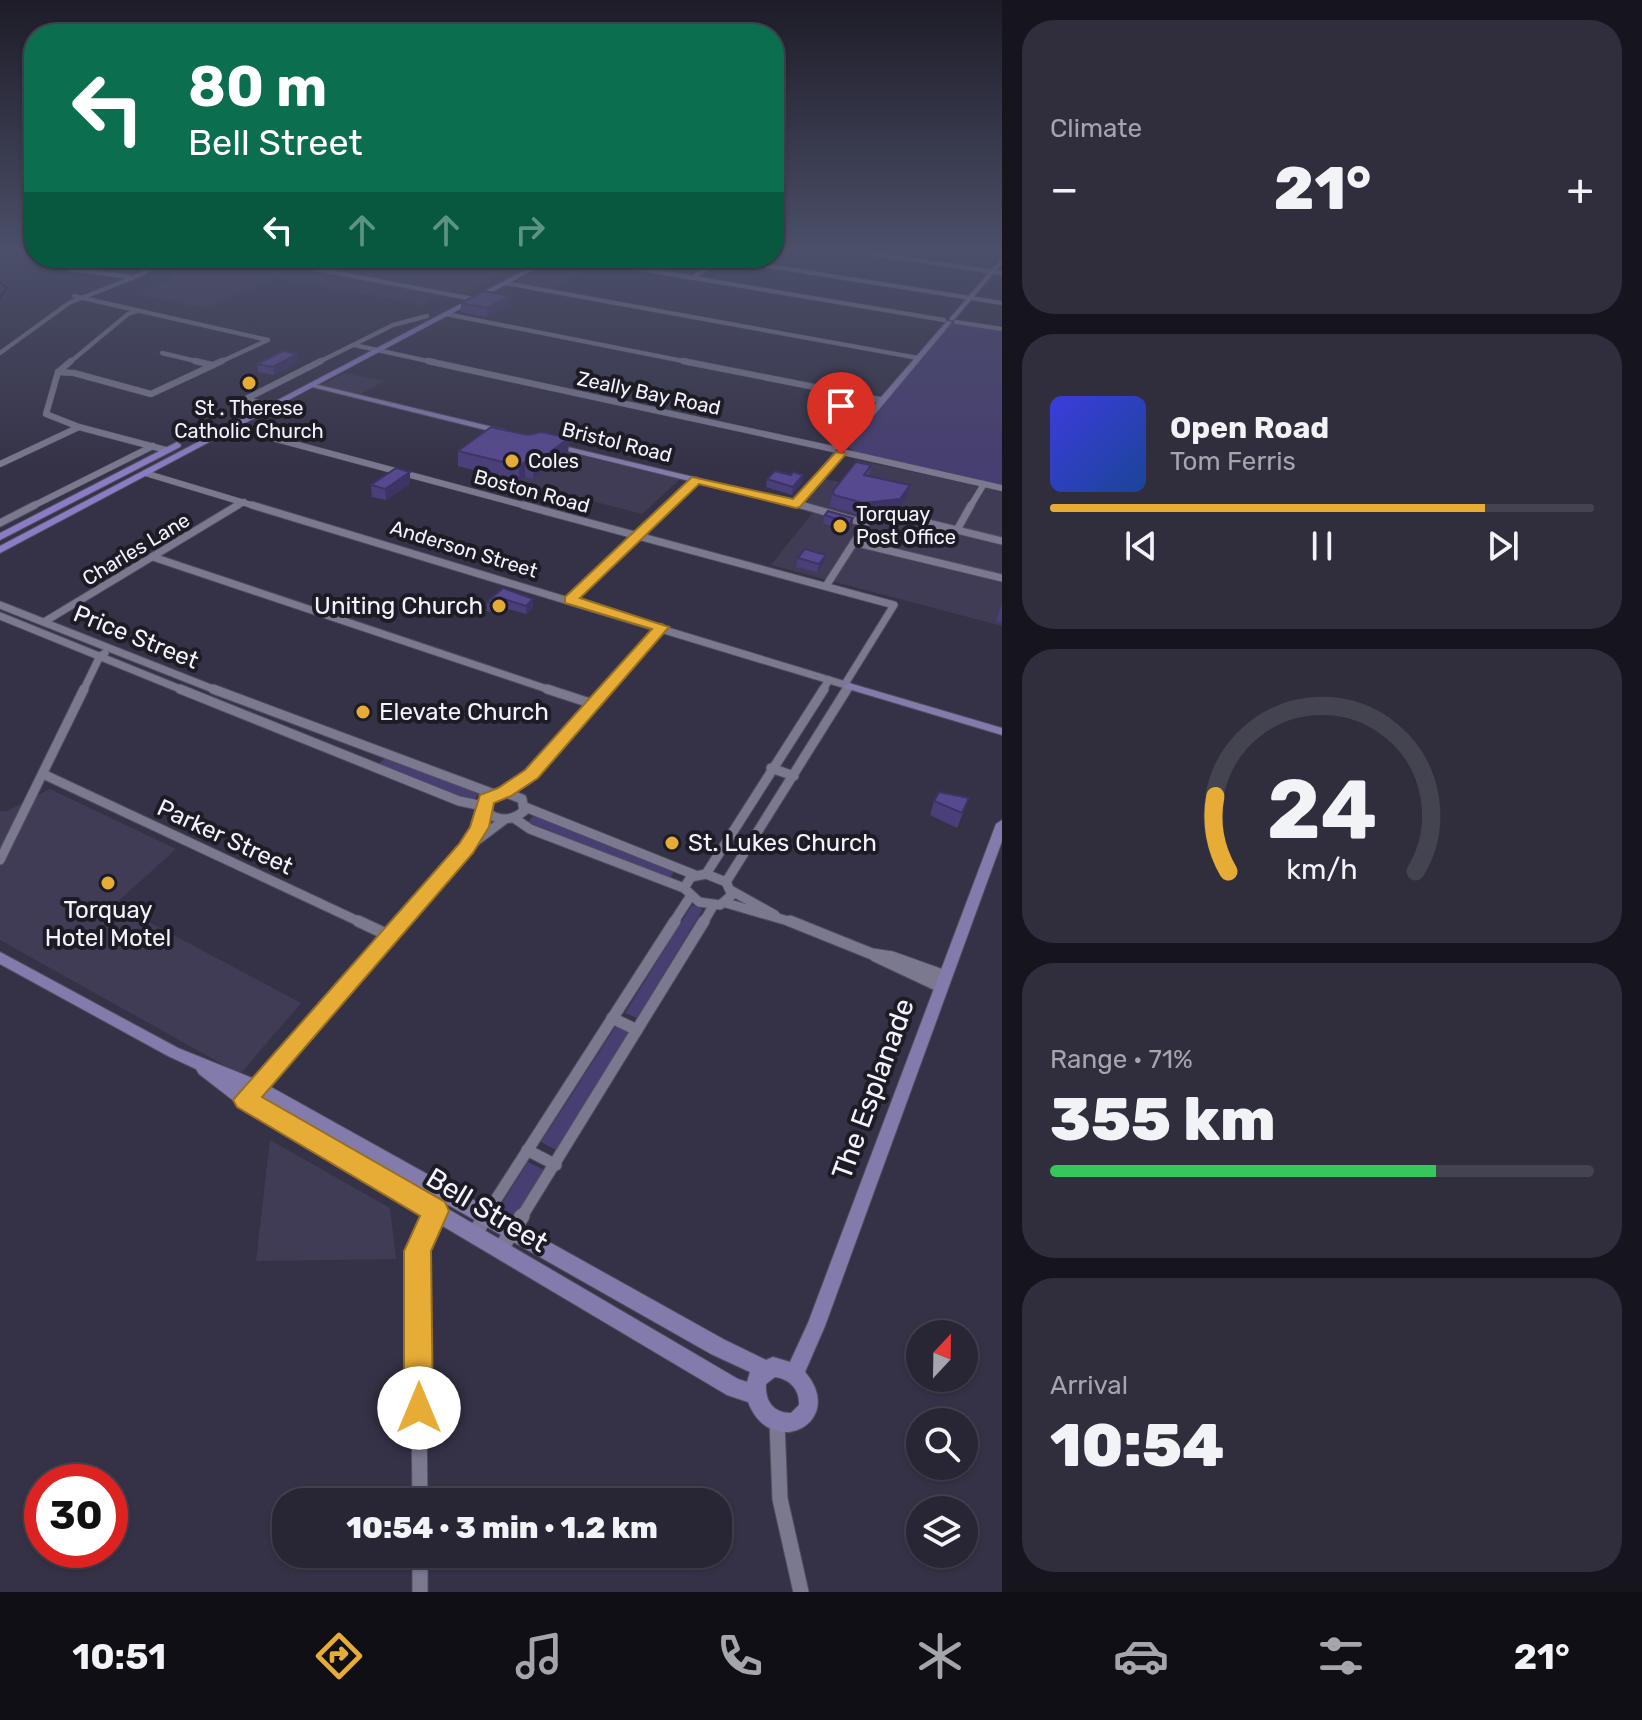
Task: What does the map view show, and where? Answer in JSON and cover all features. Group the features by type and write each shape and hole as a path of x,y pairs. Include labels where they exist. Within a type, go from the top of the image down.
{"main road":[{"path":"0,537 130,469 163,446 258,403 415,322"},
{"path":"0,550 430,322"},
{"path":"300,381 310,385"},
{"path":"163,446 181,453"},
{"path":"130,469 145,473"}],"street":[{"path":"0,350 38,322"},
{"path":"0,350 41,322"},
{"path":"118,322 58,372 46,414 79,427 151,446 163,446"},
{"path":"58,372 74,373 151,394 268,340 188,322"},
{"path":"258,403 246,399 403,322"},
{"path":"488,322 880,400"},
{"path":"721,322 918,358"},
{"path":"796,504 880,400 949,322"},
{"path":"958,322 1002,329"},
{"name":"Zeally Bay Road","path":"354,345 1002,488"},
{"path":"162,353 212,365"},
{"path":"289,377 300,381"},
{"path":"310,385 506,433"},
{"path":"0,464 79,427"},
{"name":"Boston Road","path":"231,427 894,605 847,685"},
{"name":"Bristol Road","path":"543,442 866,521 927,523 1002,541"},
{"path":"0,523 151,446"},
{"name":"Anderson Street","path":"145,473 1002,732"},
{"path":"570,600 696,480"},
{"path":"957,530 984,484"},
{"name":"Charles Lane","path":"44,622 244,502"},
{"path":"826,586 857,543 866,521"},
{"path":"857,543 1002,578"},
{"path":"153,557 593,704"},
{"name":"Price Street","path":"0,605 257,706 499,793 729,886 775,915"},
{"name":"Price Street","path":"0,616 244,716 509,819 687,892 713,906 726,903 775,915 872,954 886,964 943,981"},
{"path":"466,849 486,799 531,774 661,627"},
{"path":"0,860 100,656 111,649"},
{"path":"475,1233 612,1018 687,892 829,680"},
{"path":"726,903 729,886 847,685"},
{"path":"244,716 257,706"},
{"path":"807,712 828,719"},
{"path":"369,765 383,752"},
{"path":"771,768 794,776"},
{"name":"Parker Street","path":"43,774 390,936"},
{"path":"250,1094 466,849 509,819 523,803 531,774"},
{"name":"The Esplanade","path":"795,1373 816,1326 1002,824"},
{"path":"500,1250 556,1165 713,906"},
{"name":"Bell Street","path":"0,957 250,1094 486,1215 727,1352 766,1370"},
{"path":"612,1018 637,1030"},
{"name":"Bell Street","path":"250,1094 500,1250 734,1388 755,1394"},
{"path":"527,1150 556,1165"},
{"path":"420,1488 417,1251 436,1211"},
{"path":"780,1367 801,1379 809,1397 807,1413 794,1423 777,1422 762,1411 755,1394 757,1379 766,1370 780,1367"},
{"path":"777,1422 780,1499 801,1592"},
{"path":"420,1568 420,1592"}],"shaded area":[{"path":"952,323 1002,330 1002,485 858,454 848,447"},
{"path":"345,373 384,381 361,394 322,385"},
{"path":"499,437 680,479 642,514 458,466"},
{"path":"857,460 1002,491 1002,626 771,565 818,506 806,503 825,479 840,482"},
{"path":"386,757 479,794 472,802 378,765"},
{"path":"50,789 176,849 115,904 301,1003 240,1074 0,940 0,811 7,811"},
{"path":"534,815 675,870 670,878 528,822"},
{"path":"692,905 703,909 637,1018 625,1013"},
{"path":"616,1026 630,1033 556,1150 541,1142"},
{"path":"270,1140 390,1208 396,1259 256,1261"},
{"path":"528,1162 544,1170 515,1217 499,1208"}],"building":[{"path":"283,351 297,354 273,367 257,364"},
{"path":"491,427 528,435 541,432 569,438 534,464 525,462 519,466 458,451"},
{"path":"856,462 871,465 864,475 910,485 900,499 863,503 834,495 833,491"},
{"path":"396,468 410,472 385,489 371,485"},
{"path":"775,471 803,475 793,487 767,479"},
{"path":"828,511 853,518 849,524 825,515"},
{"path":"805,549 826,555 819,564 798,558"},
{"path":"503,588 533,599 526,606 504,599 497,605 487,602"},
{"path":"939,792 969,798 962,813 934,801"}],"place":[{"name":"St . Therese Catholic Church","path":"249,383"},
{"name":"Coles","path":"512,461"},
{"name":"Torquay Post Office","path":"840,526"},
{"name":"Uniting Church","path":"499,606"},
{"name":"Elevate Church","path":"363,712"},
{"name":"St. Lukes Church","path":"672,843"},
{"name":"Torquay Hotel Motel","path":"108,883"}],"route":[{"path":"419,1408 417,1251 436,1211 245,1100 466,849 480,827 486,799 504,792 531,774 661,627 570,600 696,480 796,504 841,454"}]}
